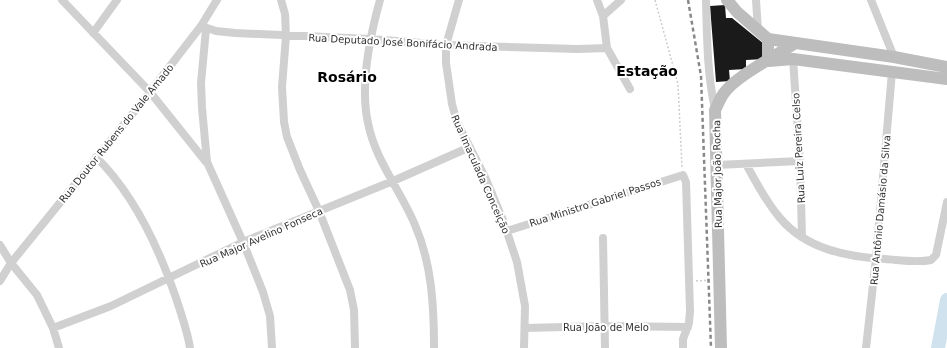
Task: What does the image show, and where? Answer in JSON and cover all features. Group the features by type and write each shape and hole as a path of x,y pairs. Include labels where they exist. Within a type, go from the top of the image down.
{"main road":[{"path":"730,4 788,55 819,62 947,78"},
{"path":"768,39 768,61"},
{"path":"768,39 894,57 947,67"},
{"path":"715,110 724,93 733,83 768,61 788,55 795,43"},
{"path":"819,62 820,47"},
{"path":"892,72 894,57"},
{"name":"Rua Major João Rocha","path":"715,110 721,348"}],"street":[{"path":"62,0 150,92 207,162 243,242 268,305 272,348"},
{"path":"93,33 117,0"},
{"name":"Rua Doutor Rubens do Vale Amado","path":"0,281 11,263 96,157 203,28 217,0"},
{"path":"281,0 285,14 286,36 282,87 284,122 287,137 319,211 350,290 354,315 354,348"},
{"path":"380,0 371,39 366,91 368,124 378,155 415,225 423,249 430,282 434,317 434,348"},
{"name":"Rua Imaculada Conceição","path":"459,0 446,45 446,63 452,104 457,122 485,177 507,230 517,262 525,306 524,348"},
{"path":"597,0 603,16 607,48 630,89"},
{"path":"603,16 621,0"},
{"name":"Rua Major João Rocha","path":"706,0 709,70 715,110"},
{"path":"756,0 758,30"},
{"path":"871,0 894,57"},
{"path":"203,28 202,108 207,162"},
{"name":"Rua Deputado José Bonifácio Andrada","path":"203,28 235,33 371,39 446,45 578,49 607,48"},
{"name":"Rua Luiz Pereira Celso","path":"788,55 800,161 802,237"},
{"name":"Rua Antônio Damásio da Silva","path":"866,348 876,258 892,72"},
{"name":"Rua Major Avelino Fonseca","path":"53,328 111,306 243,242 393,181 470,147"},
{"path":"96,157 114,177 127,195 153,241 169,278 188,337 190,348"},
{"path":"717,165 800,161"},
{"path":"746,164 774,211 786,225 802,237 842,254 876,258 931,260 936,256 947,202"},
{"path":"683,174 686,182 690,311 688,327 683,339 683,348"},
{"name":"Rua Ministro Gabriel Passos","path":"507,230 683,174"},
{"path":"603,238 604,348"},
{"path":"0,245 11,263 37,295 53,328 60,348"},
{"name":"Rua João de Melo","path":"525,328 604,326 688,327"}],"path":[{"path":"655,0 678,84 683,174"},
{"path":"688,281 720,280"}],"building":[{"path":"725,5 726,18 732,18 764,44 765,59 746,60 746,69 729,70 730,81 716,82 710,6"}],"waterway":[{"path":"938,348 947,300"}],"railway":[{"path":"688,0 701,76 711,348"}],"district":[{"name":"Estação","path":"647,71"},
{"name":"Rosário","path":"347,77"}]}
